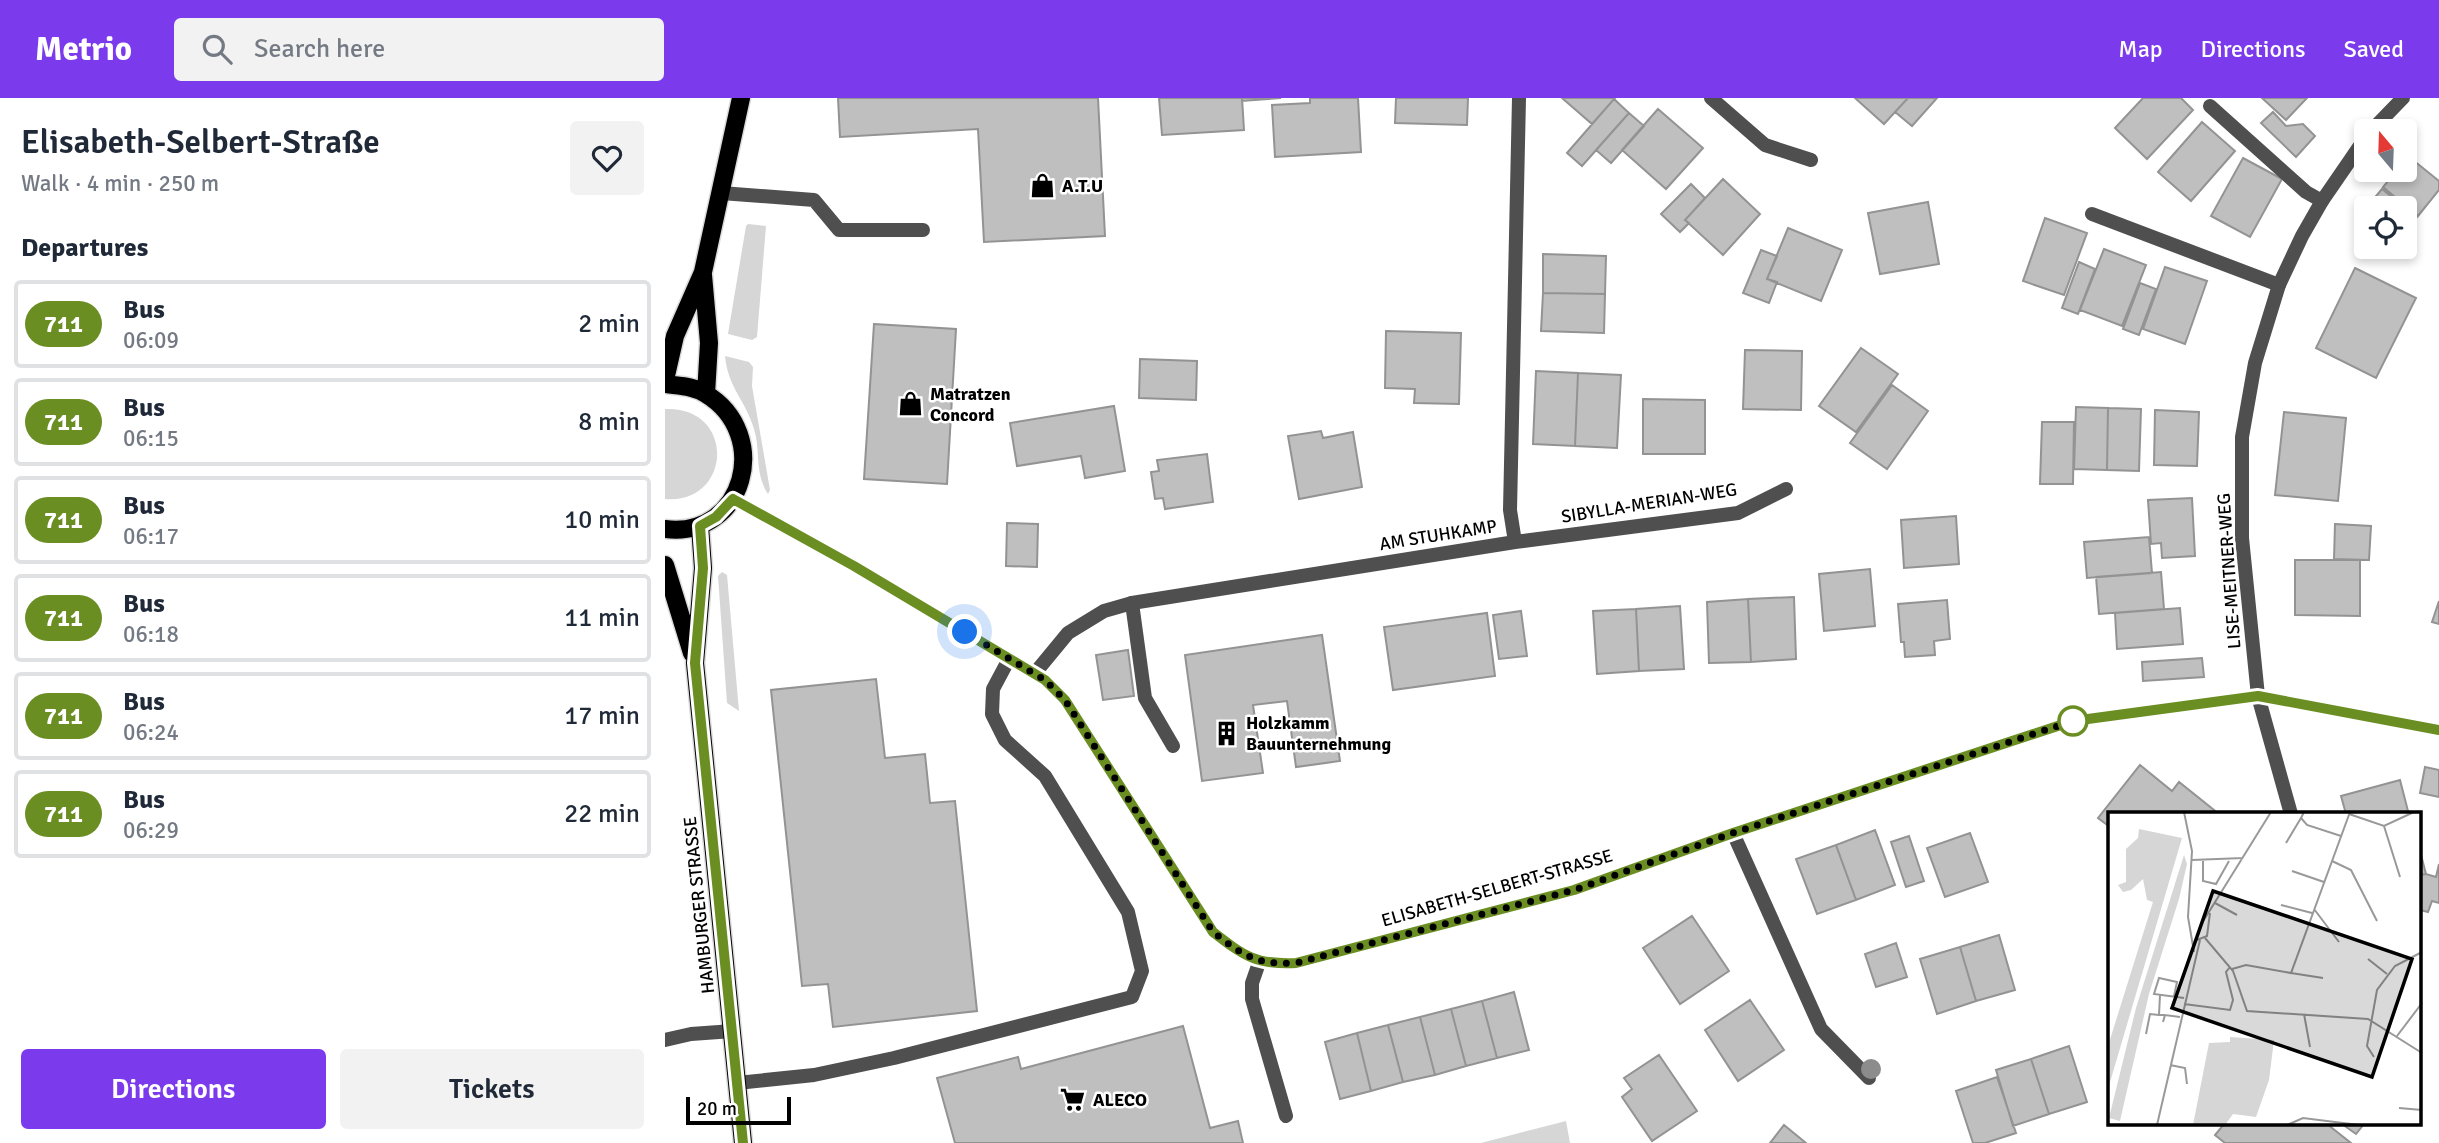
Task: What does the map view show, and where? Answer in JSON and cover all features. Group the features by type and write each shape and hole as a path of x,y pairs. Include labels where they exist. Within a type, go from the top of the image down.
{"main road":[{"path":"665,529 683,531 716,517 733,499 743,477 744,453 737,427 726,410 706,394 687,386 665,382 675,336 702,272 741,98"},
{"path":"702,272 709,343 706,394"},
{"name":"HAMBURGER STRASSE","path":"700,526 703,568 695,663 743,1143"},
{"name":"HAMBURGER STRASSE","path":"665,565 695,663"}],"street":[{"name":"AM STUHKAMP","path":"1035,673 1067,634 1104,611 1132,603 1515,542 1510,510 1519,98"},
{"path":"1711,98 1765,145 1811,160"},
{"path":"2383,119 2403,98"},
{"path":"2210,106 2305,192 2322,201"},
{"name":"LISE-MEITNER-WEG","path":"2290,812 2258,696 2242,538 2242,437 2255,363 2279,285 2322,201 2354,154"},
{"path":"721,193 814,200 839,230 923,230"},
{"path":"2092,214 2279,285"},
{"name":"SIBYLLA-MERIAN-WEG","path":"1515,542 1738,513 1786,489"},
{"name":"ELISABETH-SELBERT-STRASSE","path":"733,499 854,566 1035,673 1065,700 1213,932 1242,954 1269,964 1296,963 1574,890 1733,833 2073,721 2258,696 2439,730"},
{"path":"1132,603 1145,698 1173,746"},
{"path":"737,1083 814,1075 894,1058 1132,997 1142,971 1128,912 1045,776 1005,740 992,714 993,689 1009,659"},
{"path":"1733,833 1821,1029 1869,1078"},
{"path":"1260,960 1252,983 1252,999 1286,1116"},
{"path":"665,1040 691,1034 733,1031"}],"shaded area":[{"path":"748,224 766,226 757,337 752,340 728,334"},
{"path":"725,356 749,362 753,367 752,386 770,490 768,494 759,470 754,429 733,386"},
{"path":"665,409 688,412 705,423 714,438 717,455 713,472 703,487 687,497 665,499"},
{"path":"722,572 727,575 739,711 727,703 718,576"},
{"path":"1566,1121 1570,1143 1481,1143"}],"building":[{"name":"A.T.U","path":"838,98 1098,98 1105,236 984,242 978,129 840,137"},
{"path":"1159,98 1242,98 1244,130 1162,135"},
{"path":"1242,98 1281,98 1242,101"},
{"path":"1310,98 1358,98 1361,152 1275,157 1272,105 1310,103"},
{"path":"1396,98 1468,98 1467,125 1395,123"},
{"path":"1562,98 1615,98 1592,124"},
{"path":"1855,98 1908,98 1884,124"},
{"path":"1908,98 1937,98 1912,126 1895,112"},
{"path":"2143,98 2181,98 2193,110 2147,159 2115,128"},
{"path":"2262,98 2307,98 2286,120"},
{"path":"1614,99 1629,113 1582,166 1567,153"},
{"path":"1658,109 1703,148 1666,189 1622,150"},
{"path":"2273,112 2286,126 2303,124 2315,136 2296,157 2261,123"},
{"path":"1629,113 1644,126 1611,163 1596,150"},
{"path":"2202,122 2235,151 2191,201 2158,172"},
{"path":"2243,158 2282,179 2250,237 2211,216"},
{"path":"2417,163 2439,181 2439,190 2418,216 2417,196 2394,196 2383,187 2387,182 2417,182"},
{"path":"1723,179 1760,214 1723,255 1685,220"},
{"path":"1691,184 1705,198 1685,220 1689,223 1680,232 1661,214"},
{"path":"2382,189 2391,196 2376,196"},
{"path":"1928,202 1939,264 1880,274 1868,213"},
{"path":"2045,218 2087,233 2064,295 2023,281"},
{"path":"1788,228 1842,250 1821,301 1767,279"},
{"path":"2104,249 2146,265 2122,326 2080,310"},
{"path":"1761,250 1777,256 1767,279 1777,282 1769,303 1743,293"},
{"path":"1543,254 1606,256 1605,294 1543,293"},
{"path":"2079,262 2095,269 2078,314 2062,308"},
{"path":"2165,267 2207,281 2185,344 2143,329"},
{"path":"2355,268 2416,298 2376,378 2316,348"},
{"path":"2140,283 2156,289 2139,335 2123,329"},
{"path":"1543,293 1605,294 1604,333 1541,331"},
{"name":"Matratzen Concord","path":"874,324 956,329 947,484 864,479"},
{"path":"1386,331 1461,333 1459,404 1414,403 1415,389 1385,388"},
{"path":"1861,348 1898,374 1856,432 1819,406"},
{"path":"1745,350 1802,351 1801,410 1743,409"},
{"path":"1140,359 1197,361 1196,400 1139,398"},
{"path":"1536,371 1578,373 1575,446 1533,444"},
{"path":"1578,373 1621,375 1617,448 1575,446"},
{"path":"1892,385 1928,411 1887,469 1850,443"},
{"path":"1643,399 1705,400 1705,454 1643,454"},
{"path":"1114,406 1125,471 1085,478 1081,456 1017,466 1010,423"},
{"path":"2076,407 2108,408 2107,470 2074,469"},
{"path":"2108,408 2141,409 2139,471 2107,470"},
{"path":"2155,410 2199,412 2197,466 2154,465"},
{"path":"2284,412 2346,418 2338,501 2275,495"},
{"path":"2042,422 2074,422 2073,484 2040,484"},
{"path":"1321,431 1323,438 1353,432 1362,487 1299,499 1288,436"},
{"path":"1207,454 1213,502 1165,509 1163,498 1155,499 1151,472 1159,471 1157,460"},
{"path":"2192,498 2195,556 2162,558 2161,543 2151,544 2148,500"},
{"path":"1956,516 1959,564 1904,568 1901,520"},
{"path":"1007,523 1038,524 1037,567 1006,566"},
{"path":"2335,524 2371,526 2369,560 2334,559"},
{"path":"2149,537 2152,573 2087,578 2084,542"},
{"path":"2295,560 2360,560 2360,616 2295,615"},
{"path":"1870,569 1875,626 1824,631 1819,574"},
{"path":"2161,572 2164,609 2099,614 2096,577"},
{"path":"1794,597 1796,659 1751,662 1748,599"},
{"path":"1748,599 1751,662 1709,663 1707,602"},
{"path":"1947,600 1950,639 1934,641 1935,655 1905,657 1898,604"},
{"path":"2439,601 2439,624 2432,622"},
{"path":"1680,606 1684,669 1639,671 1636,609"},
{"path":"2180,608 2183,644 2117,649 2115,613"},
{"path":"1636,609 1639,671 1597,674 1593,611"},
{"path":"1521,611 1527,656 1499,659 1493,615"},
{"path":"1487,613 1495,676 1393,690 1384,627"},
{"name":"Holzkamm Bauunternehmung","path":"1322,635 1340,761 1296,767 1287,701 1253,705 1263,773 1202,781 1185,655"},
{"path":"1128,650 1134,696 1103,700 1096,655"},
{"path":"2202,658 2204,677 2143,681 2142,662"},
{"path":"876,679 885,758 925,754 930,803 955,801 977,1011 833,1027 828,984 802,986 771,690"},
{"path":"2140,765 2172,791 2179,782 2216,812 2108,812 2108,826 2098,818"},
{"path":"2425,767 2439,770 2439,797 2420,793"},
{"path":"2400,780 2408,811 2345,812 2341,796"},
{"path":"1875,830 1895,885 1856,900 1836,845"},
{"path":"1970,833 1988,882 1945,897 1927,848"},
{"path":"1909,836 1924,881 1906,887 1891,842"},
{"path":"1836,845 1856,900 1817,914 1796,859"},
{"path":"2421,855 2426,874 2421,875"},
{"path":"2439,864 2439,903 2432,901 2428,912 2421,910 2421,875 2436,877"},
{"path":"1692,916 1729,971 1680,1004 1643,948"},
{"path":"1999,935 2015,990 1976,1001 1960,947"},
{"path":"1896,943 1907,977 1876,987 1865,954"},
{"path":"1960,947 1976,1001 1937,1014 1920,959"},
{"path":"1514,992 1529,1050 1497,1058 1482,1001"},
{"path":"1750,1000 1784,1050 1738,1081 1705,1030"},
{"path":"1482,1001 1497,1058 1466,1066 1451,1009"},
{"path":"1451,1009 1466,1066 1435,1075 1420,1017"},
{"path":"1420,1017 1435,1075 1403,1082 1388,1025"},
{"path":"1388,1025 1403,1082 1371,1091 1357,1033"},
{"name":"ALECO","path":"1183,1026 1210,1128 1238,1121 1243,1143 955,1143 937,1078 1018,1057 1021,1069"},
{"path":"1357,1033 1371,1091 1340,1099 1325,1042"},
{"path":"2069,1046 2087,1102 2049,1114 2031,1059"},
{"path":"1659,1055 1697,1111 1652,1141 1622,1097 1632,1089 1624,1078"},
{"path":"2031,1059 2049,1114 2013,1126 1996,1070"},
{"path":"1997,1077 2016,1133 1985,1143 1973,1143 1956,1091"},
{"path":"1784,1125 1806,1143 1770,1143"},
{"path":"2222,1126 2330,1126 2351,1143 2225,1143 2215,1135"},
{"path":"2345,1126 2362,1126 2356,1134"}],"bus line":[{"name":"711","path":"743,1143 695,663 703,568 700,526 716,517 733,499 854,566 1045,680 1065,700 1213,932 1242,954 1269,964 1296,963 1574,890 1733,833 2073,721 2258,696 2439,730"}],"place":[{"name":"A.T.U","path":"1042,186"},
{"name":"Matratzen Concord","path":"910,404"},
{"name":"Holzkamm Bauunternehmung","path":"1226,733"},
{"name":"ALECO","path":"1073,1100"}],"route":[{"path":"965,632 1035,673 1065,700 1213,932 1242,954 1269,964 1296,963 1574,890 1733,833 2073,721"}]}
